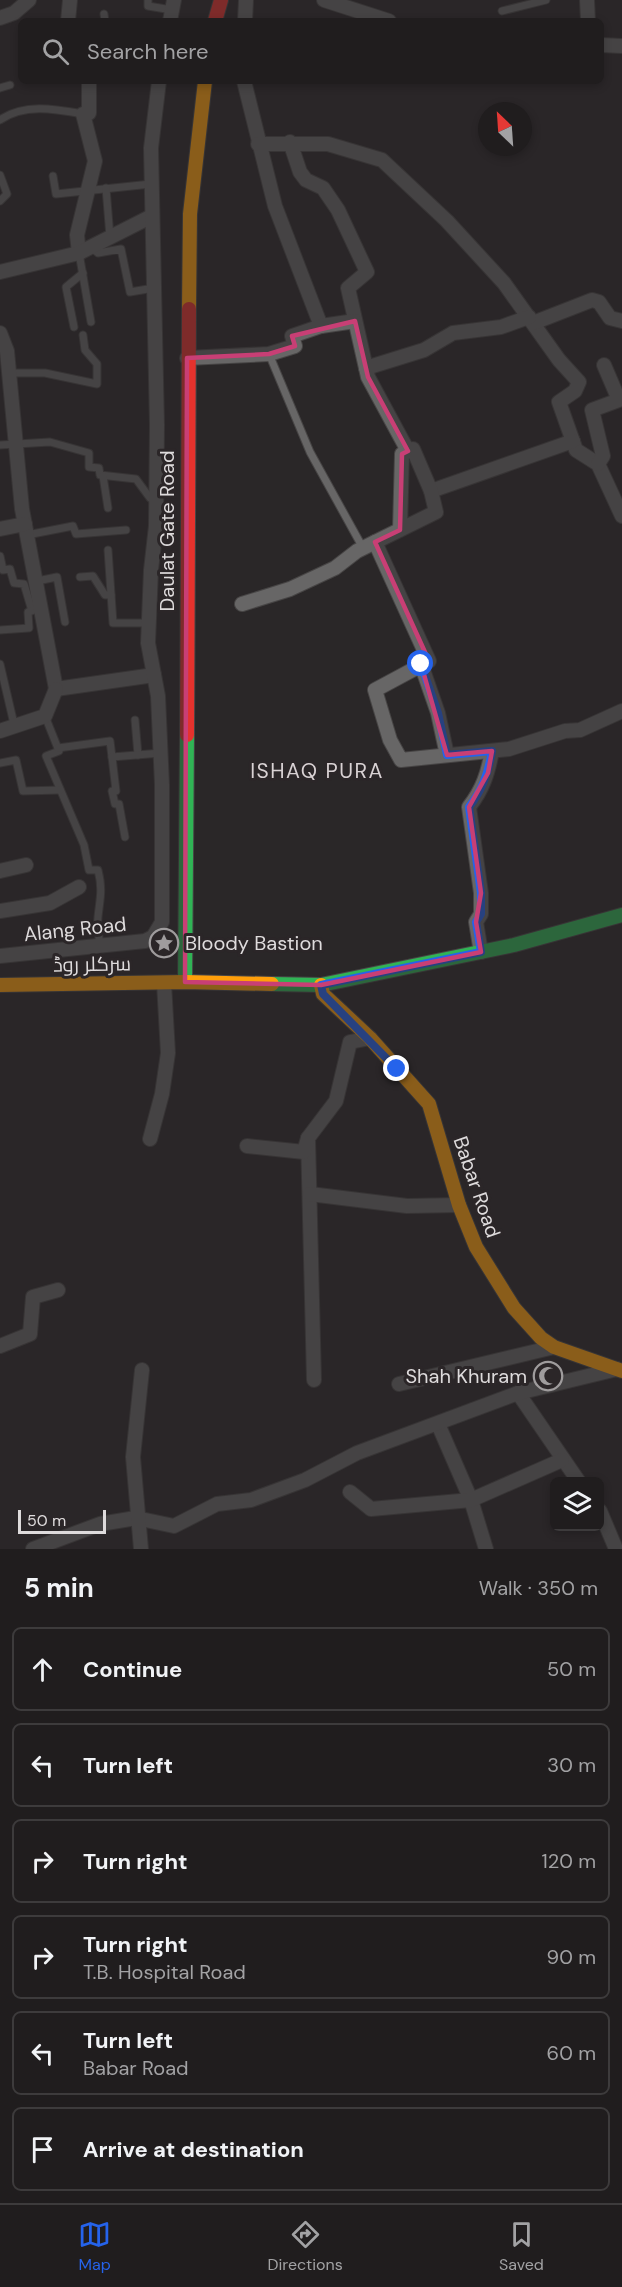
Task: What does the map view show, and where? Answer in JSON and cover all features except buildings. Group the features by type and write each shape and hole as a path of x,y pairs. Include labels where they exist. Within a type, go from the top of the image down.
{"main road":[{"path":"216,18 221,0"},
{"name":"Daulat Gate Road","path":"185,982 190,214 205,84"},
{"name":"سرکلر روڈ","path":"0,985 185,982 321,985 481,952 590,926 622,915"},
{"name":"Babar Road","path":"321,985 323,994 370,1038 429,1104 459,1205 476,1247 494,1279 541,1338 554,1347 620,1373"}],"street":[{"path":"0,18 14,13 29,0"},
{"path":"68,18 70,0"},
{"path":"245,18 246,0"},
{"path":"324,0 380,18"},
{"path":"587,0 588,18"},
{"path":"604,45 622,46"},
{"path":"85,250 77,235 95,161 83,114 89,113 89,84"},
{"path":"159,84 151,148 157,501 148,643 158,696 161,753"},
{"path":"245,84 275,206 321,326"},
{"path":"258,144 290,142 328,144 382,160 447,221 504,283 559,360 579,382 575,391 559,402 576,450 597,464 622,516"},
{"path":"290,142 300,172 306,180 323,188 338,210 367,272 348,288 368,377 408,451"},
{"path":"0,272 85,250 152,216"},
{"path":"366,368 424,350 453,333 501,327 531,320 592,300 599,302 610,318 622,321"},
{"path":"188,358 268,354 295,346 292,336 321,326 356,321"},
{"path":"0,333 7,351 26,530 37,580 37,609 56,689 45,716 14,724 0,731"},
{"path":"597,464 603,456 592,411 619,400 604,365"},
{"path":"431,491 573,441"},
{"path":"242,604 335,568 369,545 436,513 431,491 413,449 402,454 400,530"},
{"path":"0,529 26,530"},
{"path":"369,545 429,661 375,690 390,740 400,760 492,751 519,746 565,731 580,730 622,711"},
{"path":"421,664 438,713 447,755"},
{"path":"56,689 154,675"},
{"path":"481,952 476,922 481,914 481,893 469,807 480,792 488,773 492,751"},
{"name":"Alang Road","path":"0,956 146,941 153,937 162,921 161,753"},
{"path":"0,871 26,865"},
{"path":"0,911 50,903 79,887"},
{"path":"150,1139 162,1094 168,1053 164,982"},
{"path":"247,1146 304,1152 309,1138 336,1101 350,1042 370,1038"},
{"path":"309,1138 314,1380"},
{"path":"310,1194 407,1206 459,1205"},
{"path":"0,1346 30,1334 33,1297 58,1290"},
{"path":"399,1384 554,1347"},
{"path":"141,1370 133,1457 136,1518 141,1549"},
{"path":"33,1549 100,1524 136,1518 174,1526 217,1504 251,1500 305,1480 357,1453 518,1392 620,1373"},
{"path":"518,1392 575,1477"},
{"path":"438,1424 471,1500 486,1549"},
{"path":"350,1491 371,1509 471,1500 562,1460"},
{"path":"604,1520 616,1549"}],"lane":[{"path":"148,0 148,6 172,10"},
{"path":"502,11 546,0"},
{"path":"0,88 10,85"},
{"path":"0,120 12,111 52,108 83,114"},
{"path":"0,175 7,194 0,201"},
{"path":"53,176 56,194 151,184"},
{"path":"106,188 110,237"},
{"path":"91,322 83,273 85,250 98,253 121,249 130,292 154,288"},
{"path":"74,327 66,287 83,273"},
{"path":"9,373 45,373 97,384 97,364 85,350 83,335"},
{"path":"268,354 310,452 369,545"},
{"path":"0,445 50,442 89,453 89,467 99,468 100,475 103,476 108,508"},
{"path":"103,476 136,479 150,498 157,501"},
{"path":"26,530 73,526 76,534 126,530"},
{"path":"108,550 113,623 149,623"},
{"path":"0,556 3,570 10,569 14,583 24,584 37,609 28,612 29,628 0,630"},
{"path":"80,578 93,576 105,595 111,594"},
{"path":"37,580 57,577 65,622"},
{"path":"0,664 14,724"},
{"path":"45,716 59,752 46,756 84,845 89,870 98,870 102,885 102,902 98,916 100,946"},
{"path":"135,720 138,755"},
{"path":"58,748 110,741 116,790 112,791 115,804 119,804 125,837"},
{"path":"112,757 161,753"},
{"path":"1,761 16,760 23,791 60,790"}],"highlighted area":[{"path":"355,321 368,377 408,451 402,454 400,530 375,542 429,661 421,664 447,755 492,751 488,773 469,807 481,893 476,922 481,952 321,985 185,982 187,358 269,354 295,346 292,336"}],"traffic: fast":[{"path":"185,982 187,735"},
{"path":"272,984 321,985 514,945 622,915"}],"traffic: slow":[{"path":"189,309 190,214 205,84"},
{"path":"0,985 185,982 272,984"},
{"path":"321,985 323,994 370,1038 429,1104 459,1205 476,1247 514,1308 541,1338 554,1347 622,1371"}],"traffic: jam":[{"path":"216,18 221,0"},
{"path":"187,735 189,309"}],"place":[{"name":"Bloody Bastion","path":"164,943"},
{"name":"Shah Khuram","path":"548,1376"}],"district":[{"name":"ISHAQ PURA","path":"317,771"}],"route":[{"path":"397,1069 370,1038 323,994 321,985 481,952 476,922 481,914 481,893 469,807 480,792 488,773 492,751 447,755 438,713 421,664"}]}
